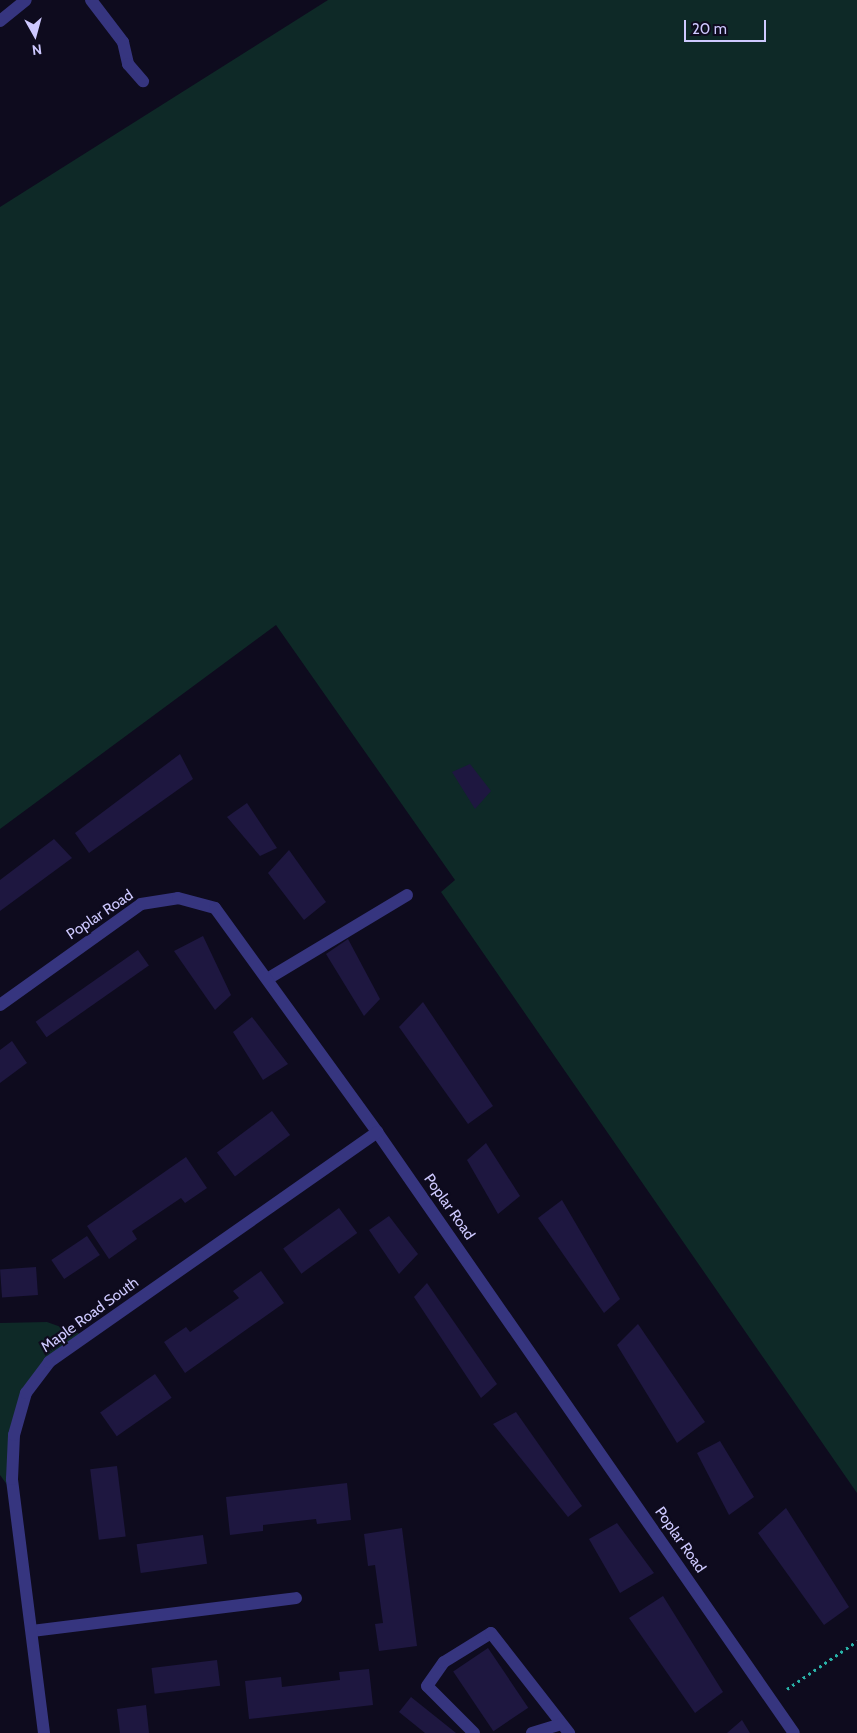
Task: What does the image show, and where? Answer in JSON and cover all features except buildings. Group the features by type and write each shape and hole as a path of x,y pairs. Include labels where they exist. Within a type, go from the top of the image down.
{"street":[{"path":"0,21 26,0"},
{"path":"91,0 123,42 128,64 143,81"},
{"path":"269,978 406,895"},
{"name":"Poplar Road","path":"0,1005 141,904 178,898 215,908 269,978 794,1733"},
{"name":"Maple Road South","path":"44,1733 12,1479 14,1435 26,1393 49,1362 377,1132"},
{"path":"32,1631 296,1598"},
{"path":"474,1733 427,1686 444,1662 491,1633 565,1728 532,1733"}],"path":[{"path":"772,1700 857,1640"}],"green space":[{"path":"328,0 857,0 857,1493 441,892 455,880 276,625 0,829 0,207"},
{"path":"47,1322 86,1336 49,1362 26,1393 14,1435 13,1493 0,1475 0,1323"}]}
